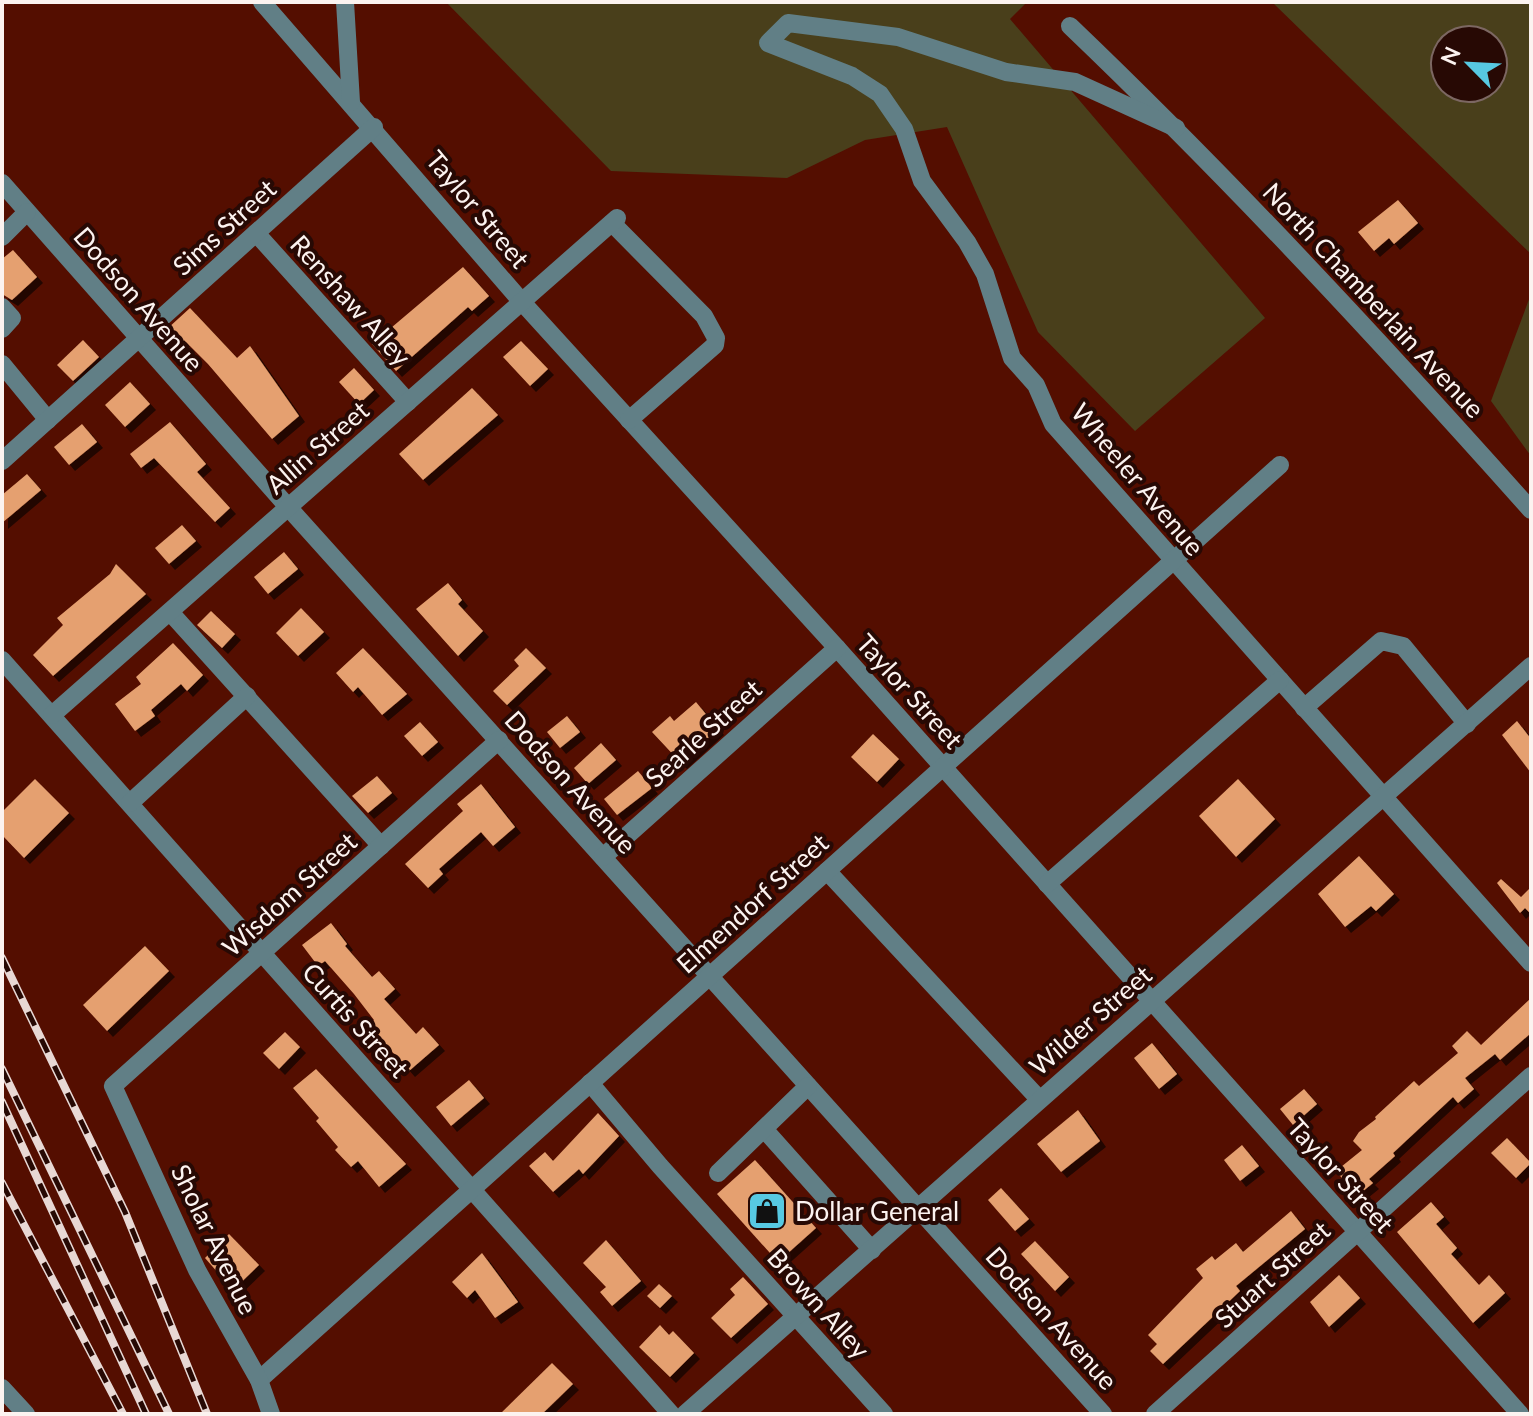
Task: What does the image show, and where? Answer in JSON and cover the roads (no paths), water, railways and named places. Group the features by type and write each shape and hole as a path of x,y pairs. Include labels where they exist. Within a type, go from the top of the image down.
{"street":[{"name":"Taylor Street","path":"262,2 374,127 522,302 943,766 1520,1414"},
{"path":"345,2 351,102"},
{"name":"North Chamberlain Avenue","path":"788,23 898,37 1006,72 1075,82 1176,128"},
{"name":"Wheeler Avenue","path":"788,23 768,43 852,76 880,94 904,129 922,181 967,242 985,274 1012,358 1036,385 1053,424 1531,963"},
{"name":"North Chamberlain Avenue","path":"1070,26 1176,128 1393,355 1531,510"},
{"name":"Sims Street","path":"2,461 374,127"},
{"name":"Dodson Avenue","path":"2,183 288,507 1103,1414"},
{"path":"2,237 27,212"},
{"name":"Allin Street","path":"52,715 614,221 704,316 716,338 715,345 629,420"},
{"name":"Renshaw Alley","path":"256,233 408,402"},
{"path":"2,307 12,318 2,329"},
{"path":"2,364 48,420"},
{"name":"Elmendorf Street","path":"259,1380 1280,465"},
{"path":"170,612 381,846"},
{"path":"1304,708 1381,641 1392,641 1403,646 1467,724"},
{"name":"Searle Street","path":"603,857 837,648"},
{"name":"Curtis Street","path":"2,660 671,1414"},
{"name":"Wilder Street","path":"685,1414 1531,666"},
{"path":"1047,884 1280,680"},
{"path":"130,803 247,696"},
{"name":"Wisdom Street","path":"113,1086 499,740"},
{"path":"827,871 1039,1099"},
{"name":"Stuart Street","path":"1155,1414 1531,1076"},
{"name":"Brown Alley","path":"590,1083 660,1166 884,1414"},
{"name":"Sholar Avenue","path":"113,1086 197,1270 259,1380 271,1414"},
{"path":"718,1173 808,1086"},
{"path":"764,1129 872,1250"},
{"path":"2,1388 26,1414"}],"railway":[{"path":"2,958 125,1212 207,1414"},
{"path":"2,1069 169,1414"},
{"path":"2,1102 146,1414"},
{"path":"2,1183 123,1414"}],"place":[{"name":"Dollar General","path":"767,1211"}]}
